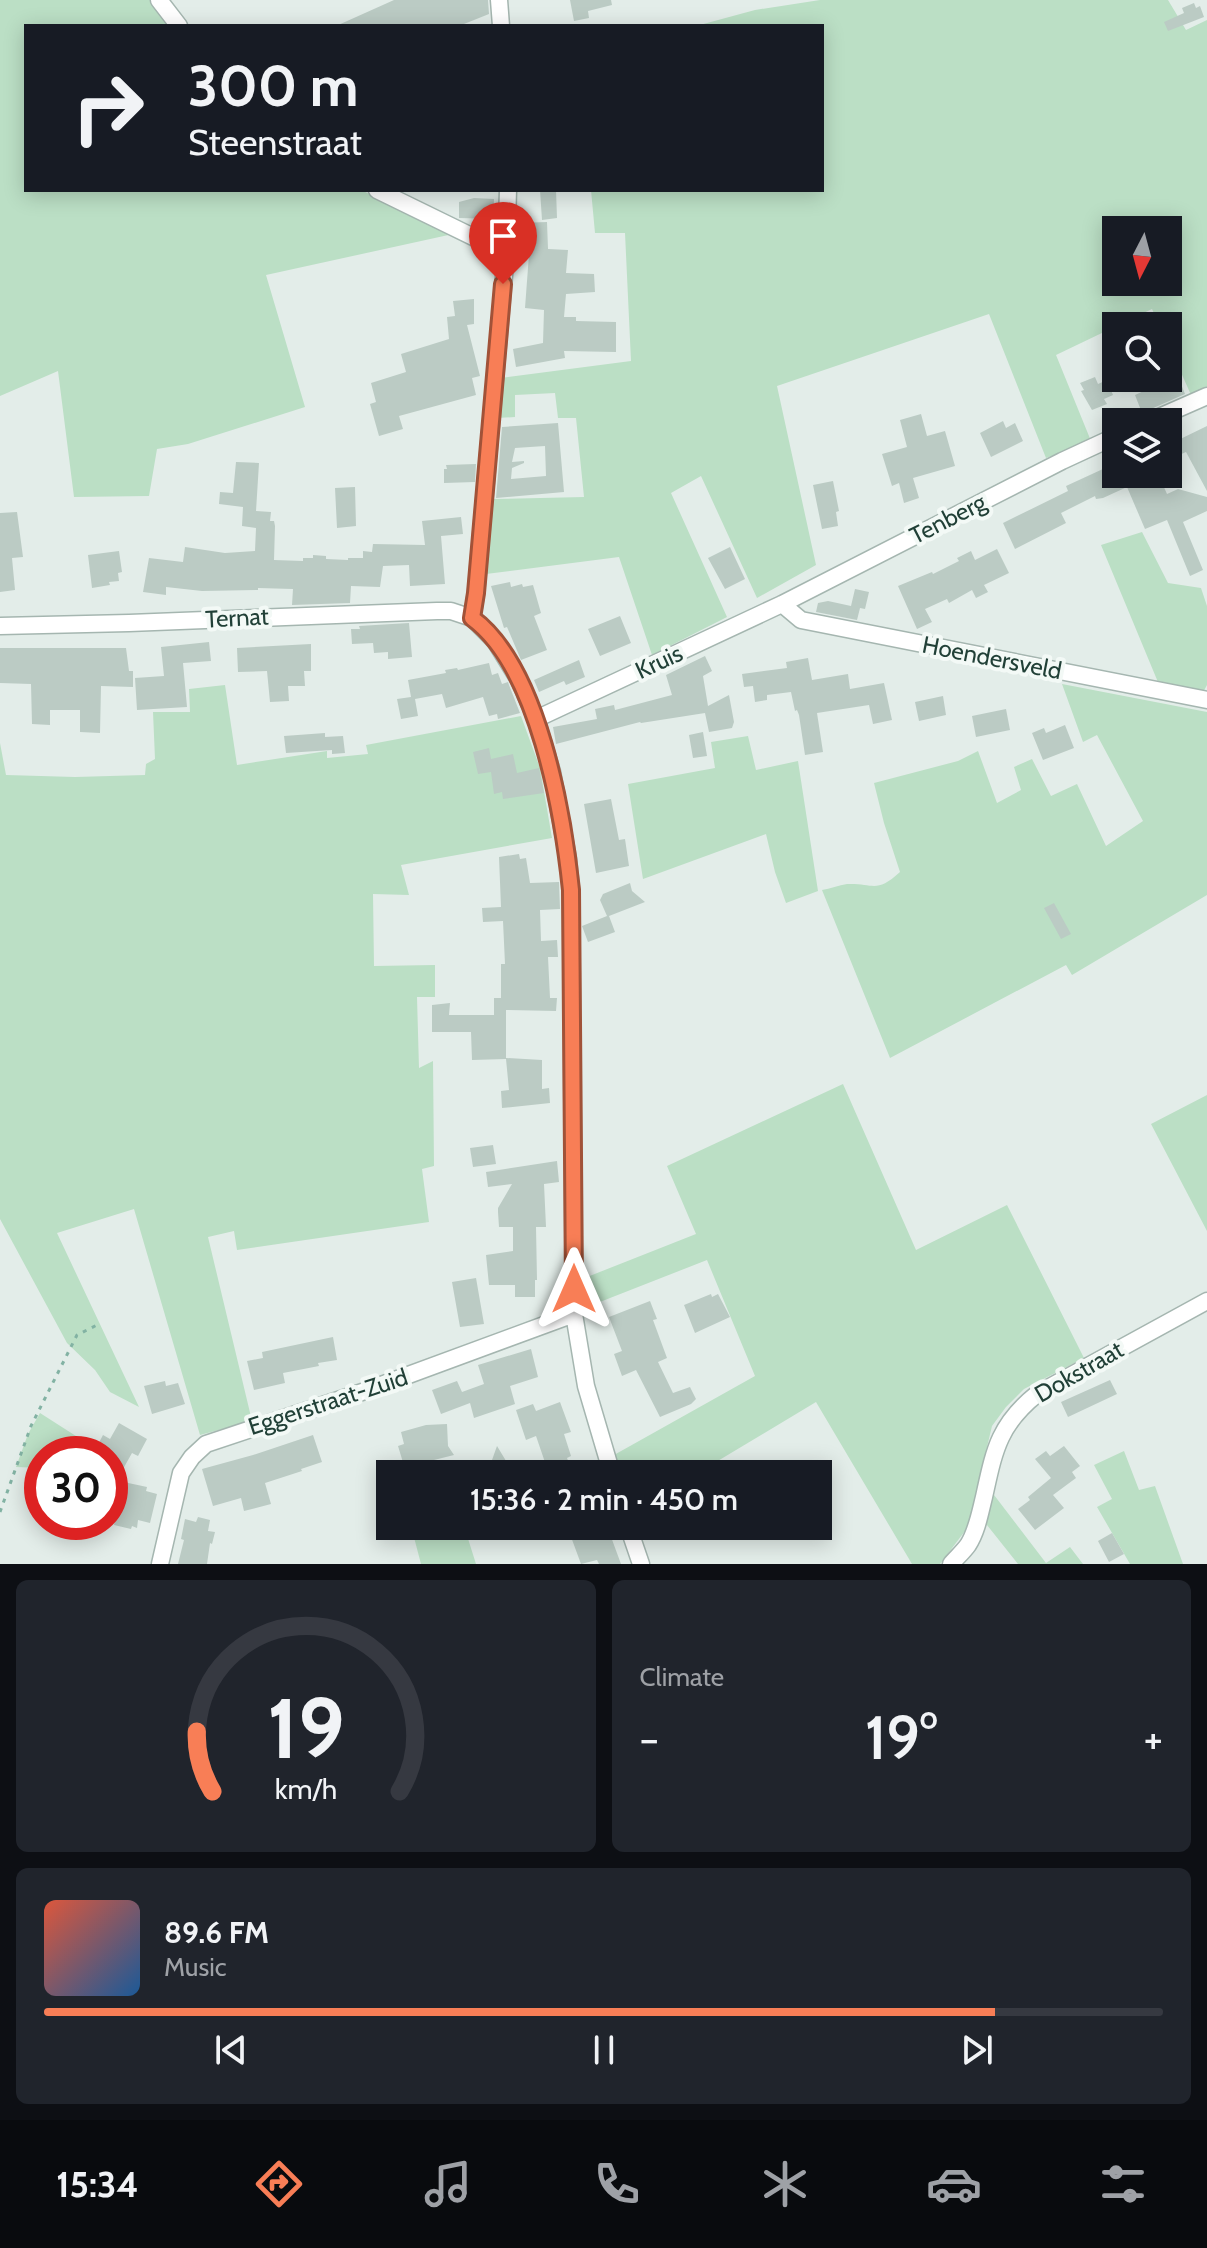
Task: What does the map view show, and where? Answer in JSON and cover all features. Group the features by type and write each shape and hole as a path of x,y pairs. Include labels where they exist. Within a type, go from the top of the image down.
{"street":[{"path":"159,0 177,24"},
{"path":"499,0 501,24"},
{"path":"381,192 506,253"},
{"path":"508,192 506,253 472,618 495,641 519,680 536,719 552,772 568,859 571,890 574,1314 586,1386 608,1460"},
{"path":"1180,408 1207,396"},
{"name":"Tenberg","path":"782,604 1102,442"},
{"name":"Hoendersveld","path":"782,604 801,620 1207,700"},
{"name":"Kruis","path":"536,719 782,604"},
{"name":"Ternat","path":"0,626 437,611 451,611 472,618"},
{"name":"Dokstraat","path":"951,1564 974,1532 998,1442 1012,1417 1037,1394 1207,1301"},
{"name":"Eggerstraat-Zuid","path":"160,1564 181,1473 206,1444 365,1391 574,1314"},
{"path":"633,1540 641,1564"}],"path":[{"path":"0,1512 31,1426 77,1335 99,1324"}],"green space":[{"path":"0,0 152,0 170,24 24,24 24,192 365,192 453,234 266,275 305,407 188,444 157,449 149,496 74,497 58,371 0,396"},
{"path":"820,0 1168,0 1186,30 1207,20 1207,388 1191,395 1182,375 1182,312 1153,312 1152,309 1146,312 1102,312 1102,333 1056,355 1091,441 1046,458 989,314 777,386 816,565 757,598 701,476 671,493 727,617 652,655 619,557 486,574 493,499 584,497 576,418 558,418 555,393 515,395 515,417 497,418 501,378 631,361 625,233 595,233 591,192 824,192 824,24 703,24 755,10"},
{"path":"1142,532 1168,583 1201,588 1207,606 1207,685 1201,696 1160,687 1101,545"},
{"path":"1062,684 1207,712 1207,895 1072,975 1066,965 890,1058 822,890 847,884 880,885 900,872 874,783 958,761 978,751 997,803 1021,790 1014,767 1032,759 1051,796 1077,784 1106,846 1143,821 1097,735 1083,742"},
{"path":"225,685 237,765 327,751 327,758 368,754 366,745 521,716 540,768 552,838 401,865 409,895 373,894 374,966 435,965 435,997 417,997 419,1068 433,1061 434,1166 422,1169 429,1222 237,1250 234,1231 208,1237 252,1421 200,1435 134,1209 57,1233 139,1407 110,1392 95,1370 67,1343 0,1219 0,743 6,775 145,775 146,764 155,759 153,712 190,712 189,689"},
{"path":"748,736 756,770 798,761 818,891 786,903 766,834 643,879 628,784 715,768 711,742"},
{"path":"843,1084 916,1250 1007,1205 1084,1358 1024,1389 992,1426 968,1527 940,1564 912,1564 816,1402 719,1460 616,1460 614,1455 755,1376 707,1260 582,1309 582,1279 696,1234 667,1166"},
{"path":"1207,1095 1207,1231 1151,1124"},
{"path":"40,1413 76,1436 27,1436"},
{"path":"24,1445 24,1467 16,1467"},
{"path":"1124,1451 1139,1490 1155,1486 1183,1564 1130,1564 1097,1507 1112,1499 1094,1465"},
{"path":"991,1491 1046,1563 1070,1547 1083,1564 1018,1564 983,1520"},
{"path":"415,1540 468,1540 476,1564 421,1564"}],"building":[{"path":"394,0 488,0 489,14 464,24 340,24"},
{"path":"570,0 611,0 612,5 588,11 589,18 574,21"},
{"path":"1194,3 1196,8 1200,6 1204,17 1168,31 1164,22 1184,13 1182,8"},
{"path":"540,192 556,192 557,218 542,220"},
{"path":"474,198 494,199 493,219 459,218 459,202"},
{"path":"547,222 548,249 568,250 566,273 594,274 595,292 566,294 564,317 576,317 576,321 616,322 616,352 564,351 565,358 516,367 513,349 543,343 544,310 525,308 530,241 517,242 518,223"},
{"path":"474,299 474,324 467,325 480,376 472,378 476,395 399,416 403,429 379,436 370,404 376,402 371,383 406,372 401,354 449,339 447,317 455,316 453,301"},
{"path":"1095,377 1098,384 1102,382 1102,392 1112,392 1113,395 1104,399 1107,404 1092,410 1080,383"},
{"path":"1182,387 1185,394 1153,408 1140,408 1135,395 1142,392 1182,392"},
{"path":"921,414 927,436 945,431 955,466 913,478 919,498 904,503 899,483 892,486 882,454 907,447 900,420"},
{"path":"1003,421 1006,428 1015,423 1023,441 991,457 980,433"},
{"path":"558,423 564,492 496,498 502,427","holes":["545,446 546,476 511,479 512,468 524,463 512,462 515,448"]},
{"path":"1207,426 1207,491 1186,452 1182,454 1182,438"},
{"path":"236,462 259,463 256,511 271,512 270,521 274,521 275,526 274,560 303,561 303,558 313,558 313,555 348,560 363,558 363,551 372,552 373,544 425,545 422,521 461,517 463,534 441,536 445,584 410,586 409,565 383,566 380,587 351,586 350,603 292,605 293,589 202,591 166,587 166,595 143,592 149,558 183,562 185,547 225,553 255,551 256,528 242,526 243,507 219,504 220,492 233,493"},
{"path":"476,464 475,482 444,483 446,465"},
{"path":"1102,469 1102,488 1125,488 1103,498 1096,499 1095,496 1061,513 1066,523 1015,549 1003,523 1068,491 1066,486"},
{"path":"833,481 839,511 836,512 838,526 822,529 813,485"},
{"path":"355,487 356,526 337,528 335,488"},
{"path":"1127,488 1164,488 1167,494 1178,489 1207,497 1207,511 1183,522 1203,570 1190,576 1167,520 1145,529"},
{"path":"17,512 23,557 12,558 15,590 0,592 0,513"},
{"path":"730,547 745,579 725,589 708,558"},
{"path":"997,549 1009,573 984,585 988,592 976,598 972,590 949,603 947,599 925,609 932,622 917,629 898,586 933,574 971,551 975,560"},
{"path":"119,551 122,572 118,573 119,581 92,588 88,555"},
{"path":"510,582 511,587 533,585 541,613 534,616 547,650 521,660 507,627 504,628 491,586"},
{"path":"855,589 869,592 865,609 860,608 857,620 816,612 818,603 828,601 851,606"},
{"path":"620,616 631,643 600,656 588,629"},
{"path":"409,623 412,657 388,659 388,652 374,653 373,643 352,644 351,629 360,629 359,626"},
{"path":"209,642 211,661 183,663 187,707 137,710 135,678 164,676 161,647"},
{"path":"311,644 311,671 304,671 305,686 288,686 289,701 270,702 267,671 238,672 237,648"},
{"path":"0,648 126,648 129,671 133,671 133,687 101,686 100,733 80,732 80,710 50,710 50,725 32,724 31,684 0,683"},
{"path":"705,656 712,671 703,676 708,706 729,695 734,722 732,728 709,732 705,713 640,722 556,744 553,727 597,719 595,709 614,705 615,710 672,695 666,675"},
{"path":"808,658 812,680 848,674 850,689 884,683 892,720 873,724 869,705 817,713 823,752 805,755 799,715 795,711 791,692 767,695 767,700 755,702 753,686 744,687 742,674 787,668 786,662"},
{"path":"579,660 585,677 566,685 564,681 539,692 534,680"},
{"path":"489,663 492,675 498,673 502,684 508,682 520,713 498,719 497,714 489,716 483,697 446,708 442,694 415,699 418,716 401,719 397,699 411,697 408,680"},
{"path":"943,696 946,715 919,721 915,702"},
{"path":"1006,709 1010,730 976,737 972,716"},
{"path":"1065,725 1074,748 1043,760 1032,733 1044,728 1046,733"},
{"path":"703,732 707,756 693,758 689,735"},
{"path":"325,733 325,737 343,736 345,753 332,754 332,750 286,753 284,736"},
{"path":"489,748 491,759 513,754 517,773 539,768 544,793 503,799 502,792 494,794 491,772 478,774 473,752"},
{"path":"611,799 619,840 625,839 629,866 596,873 584,804"},
{"path":"519,854 520,859 526,858 530,883 559,882 560,909 540,910 541,941 557,940 558,957 548,957 550,998 557,998 556,1011 506,1010 506,1058 542,1060 542,1089 549,1088 550,1103 502,1108 501,1091 509,1090 506,1059 472,1060 471,1032 432,1032 432,1005 450,1003 449,1015 494,1015 494,998 501,998 501,964 505,964 503,921 483,922 482,908 501,907 499,857"},
{"path":"630,883 632,891 645,902 609,916 615,932 588,942 582,926 607,916 600,900 603,894"},
{"path":"1054,903 1071,934 1061,939 1044,908"},
{"path":"493,1145 496,1164 473,1167 470,1148"},
{"path":"557,1161 559,1182 544,1184 546,1227 536,1227 535,1297 515,1297 515,1285 489,1285 486,1255 513,1251 513,1227 499,1227 498,1212 512,1184 488,1187 486,1172"},
{"path":"476,1278 484,1324 460,1327 452,1282"},
{"path":"711,1294 712,1297 718,1294 730,1317 695,1333 684,1305"},
{"path":"650,1301 657,1319 653,1320 667,1358 658,1362 673,1393 690,1387 696,1399 660,1417 636,1370 622,1376 614,1354 622,1351 609,1317"},
{"path":"333,1337 337,1360 283,1373 285,1383 254,1390 247,1361 263,1358 262,1352"},
{"path":"531,1349 538,1377 510,1386 515,1404 474,1418 470,1403 441,1414 432,1390 457,1381 462,1392 484,1384 478,1365"},
{"path":"1110,1380 1117,1394 1068,1417 1061,1402"},
{"path":"165,1381 166,1386 178,1383 185,1404 152,1414 144,1386"},
{"path":"560,1402 571,1432 564,1434 571,1456 568,1460 544,1460 536,1436 526,1440 516,1410 533,1404 536,1411"},
{"path":"119,1423 147,1439 138,1456 132,1453 128,1460 128,1436 112,1436"},
{"path":"447,1424 448,1446 454,1455 434,1460 402,1460 398,1446 404,1444 401,1432 426,1425"},
{"path":"313,1435 322,1462 265,1483 271,1504 244,1511 241,1498 213,1506 202,1469"},
{"path":"497,1446 506,1460 492,1460"},
{"path":"1064,1446 1080,1466 1072,1472 1076,1478 1053,1495 1064,1508 1035,1530 1018,1509 1051,1478 1035,1459 1046,1451 1050,1456"},
{"path":"128,1483 147,1487 146,1491 157,1494 150,1523 138,1520 137,1528 132,1526 128,1528"},
{"path":"198,1517 210,1520 208,1531 215,1532 207,1564 178,1564 185,1519 196,1522"},
{"path":"1112,1533 1124,1554 1109,1562 1098,1541"},
{"path":"572,1540 612,1540 621,1564 599,1564 597,1560 581,1564"}],"route":[{"path":"503,284 472,618 495,641 519,680 536,719 552,772 568,859 571,890 574,1289"}]}
